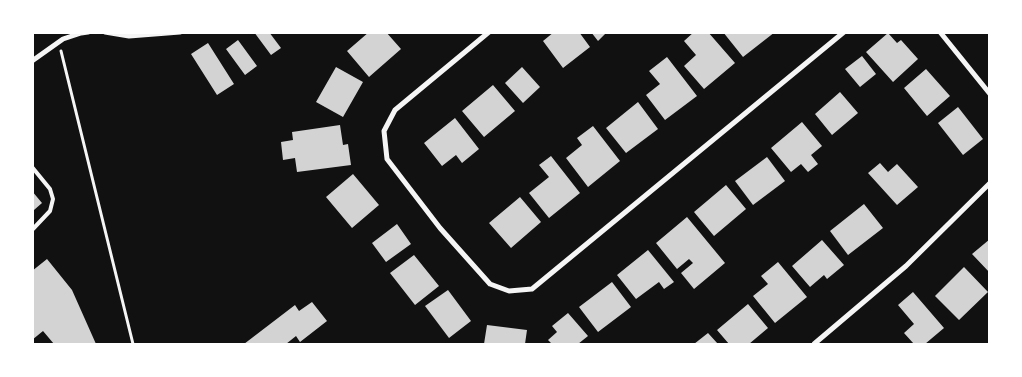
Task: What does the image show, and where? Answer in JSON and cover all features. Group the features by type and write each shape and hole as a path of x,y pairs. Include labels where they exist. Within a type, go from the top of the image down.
{"street":[{"path":"32,62 63,39 88,32"},
{"path":"105,32 129,36 180,32"},
{"path":"489,32 395,110 384,131 386,159 440,228 490,284 509,291 532,289 844,32"},
{"path":"940,32 990,94"},
{"path":"814,344 906,266 990,184"}],"lane":[{"path":"32,167 50,188 53,199 50,211 32,230"}],"path":[{"path":"62,53 133,344"}],"building":[{"path":"254,32 269,32 281,48 271,55"},
{"path":"369,32 386,32 401,49 369,77 347,51"},
{"path":"554,32 579,32 590,47 563,68 543,41"},
{"path":"591,32 607,32 598,41"},
{"path":"694,32 708,32 735,63 704,89 684,66 696,55 684,41"},
{"path":"723,32 775,32 743,57"},
{"path":"888,33 897,43 901,40 918,59 893,82 866,52"},
{"path":"238,40 257,66 245,75 226,49"},
{"path":"208,43 234,84 217,95 191,54"},
{"path":"862,56 876,74 860,87 845,69"},
{"path":"667,57 697,96 665,120 646,95 660,84 649,71"},
{"path":"336,67 363,82 343,117 316,102"},
{"path":"522,67 540,87 523,103 505,83"},
{"path":"926,69 950,96 927,116 904,88"},
{"path":"493,85 515,111 484,137 462,111"},
{"path":"840,92 858,113 832,135 815,114"},
{"path":"638,102 658,129 626,153 606,128"},
{"path":"958,107 983,139 963,155 938,123"},
{"path":"455,118 479,149 462,163 456,155 442,166 424,143"},
{"path":"802,122 822,146 811,155 818,164 808,172 801,164 791,172 771,148"},
{"path":"340,125 343,145 348,144 351,165 297,172 295,158 283,160 281,142 293,140 292,132"},
{"path":"593,126 620,161 588,187 566,158 582,145 577,138"},
{"path":"551,156 580,193 549,218 529,193 549,177 539,165"},
{"path":"767,157 785,181 753,205 735,181"},
{"path":"880,163 888,172 897,164 918,187 897,205 868,173"},
{"path":"353,174 379,205 352,228 326,197"},
{"path":"726,185 746,209 714,236 694,212"},
{"path":"32,191 42,203 34,210 32,208"},
{"path":"520,197 541,222 511,248 489,223"},
{"path":"864,204 883,228 848,255 830,231"},
{"path":"687,217 725,263 694,289 681,273 693,263 689,259 677,269 656,243"},
{"path":"397,224 411,244 386,262 372,243"},
{"path":"990,239 990,273 972,254"},
{"path":"822,240 844,265 827,279 824,275 810,287 792,266"},
{"path":"648,250 674,282 664,289 659,282 636,299 617,275"},
{"path":"414,255 439,286 415,305 390,273"},
{"path":"47,259 72,290 96,344 54,344 43,331 32,340 32,271"},
{"path":"778,262 807,297 775,323 753,296 768,284 761,276"},
{"path":"964,267 988,292 959,320 935,296"},
{"path":"612,282 631,307 598,332 579,307"},
{"path":"448,290 471,321 449,338 425,306"},
{"path":"913,292 944,328 925,344 914,344 904,333 914,324 898,305"},
{"path":"312,302 327,321 300,342 296,336 286,344 244,344 295,305 299,311"},
{"path":"748,304 768,328 749,344 729,344 717,330"},
{"path":"568,313 588,336 578,344 552,344 548,340 557,332 552,326"},
{"path":"487,325 527,330 525,344 484,344"},
{"path":"708,333 718,344 694,344"}]}
